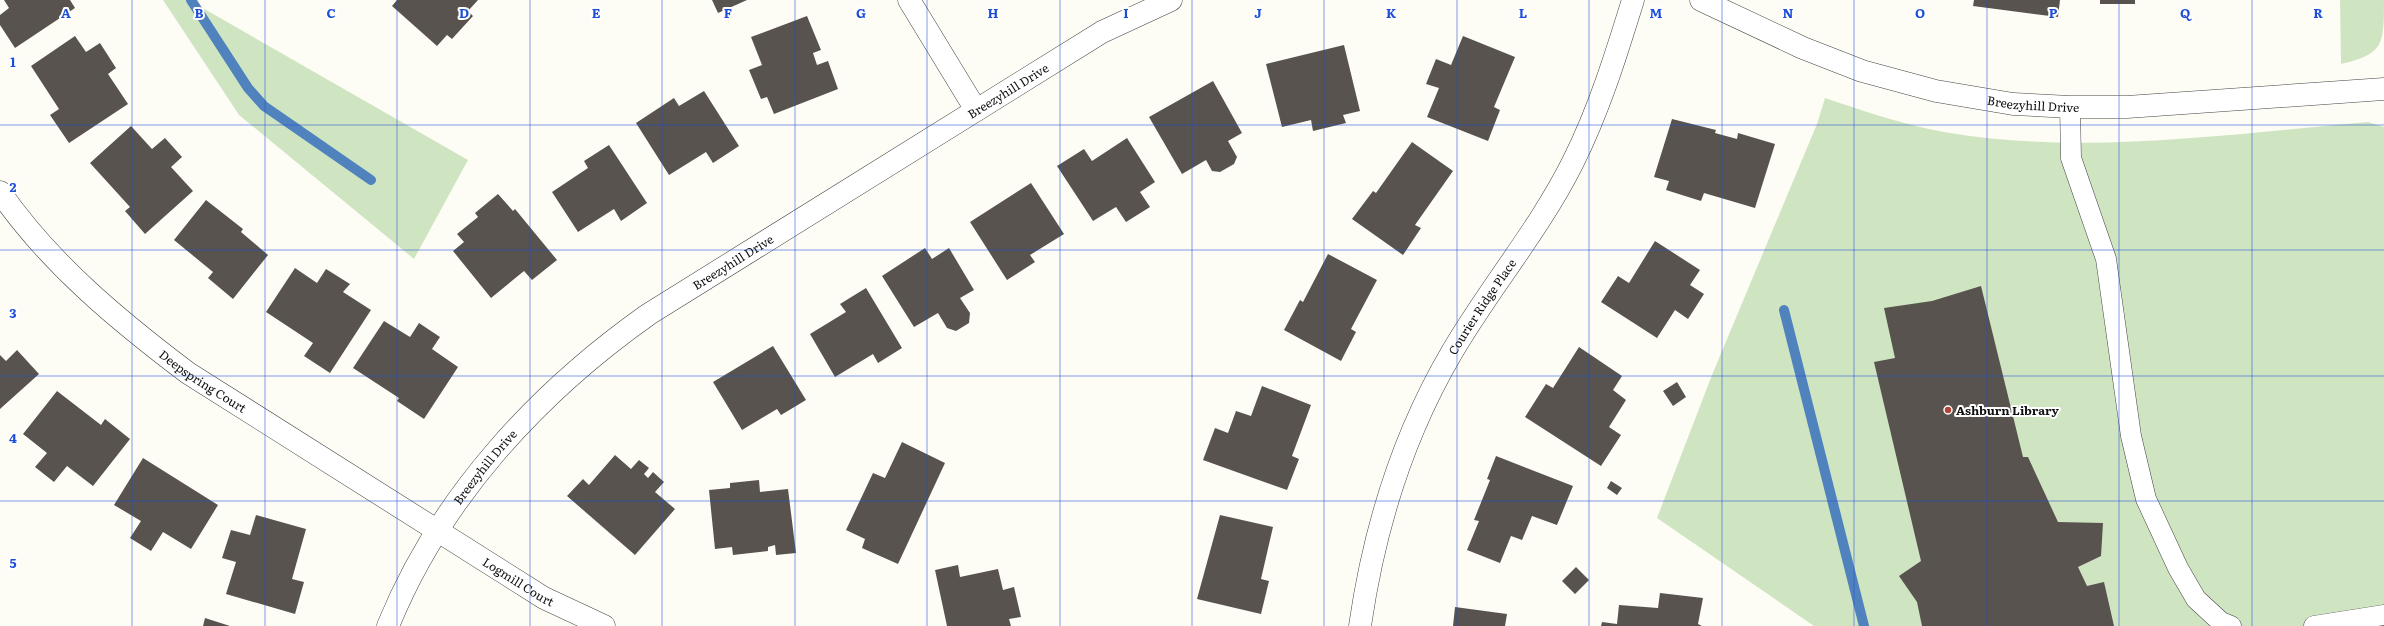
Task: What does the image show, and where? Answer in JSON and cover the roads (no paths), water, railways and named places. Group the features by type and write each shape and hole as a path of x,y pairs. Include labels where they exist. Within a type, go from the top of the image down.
{"street":[{"path":"909,0 976,110"},
{"name":"Breezyhill Drive","path":"388,626 397,604 438,531 472,481 511,433 552,392 605,345 649,314 1102,32 1171,0"},
{"name":"Courier Ridge Place","path":"1360,626 1367,575 1382,517 1401,458 1424,404 1452,352 1478,309 1535,230 1573,162 1605,88 1633,0"},
{"name":"Breezyhill Drive","path":"1701,0 1802,48 1862,71 1936,92 2013,104 2070,108 2127,106 2384,89"},
{"name":"Deepspring Court","path":"0,192 49,252 98,301 140,337 188,373 438,531"},
{"name":"Logmill Court","path":"438,531 544,598 604,626"}],"lane":[{"path":"2070,108 2071,158 2106,259 2131,436 2146,499 2178,568 2196,599 2221,622 2231,626"},
{"path":"2314,626 2384,615"}],"waterway":[{"path":"191,0 248,88 264,106 371,180"},
{"path":"1784,310 1864,626"}],"place":[{"name":"Ashburn Library","path":"1948,410"}]}
